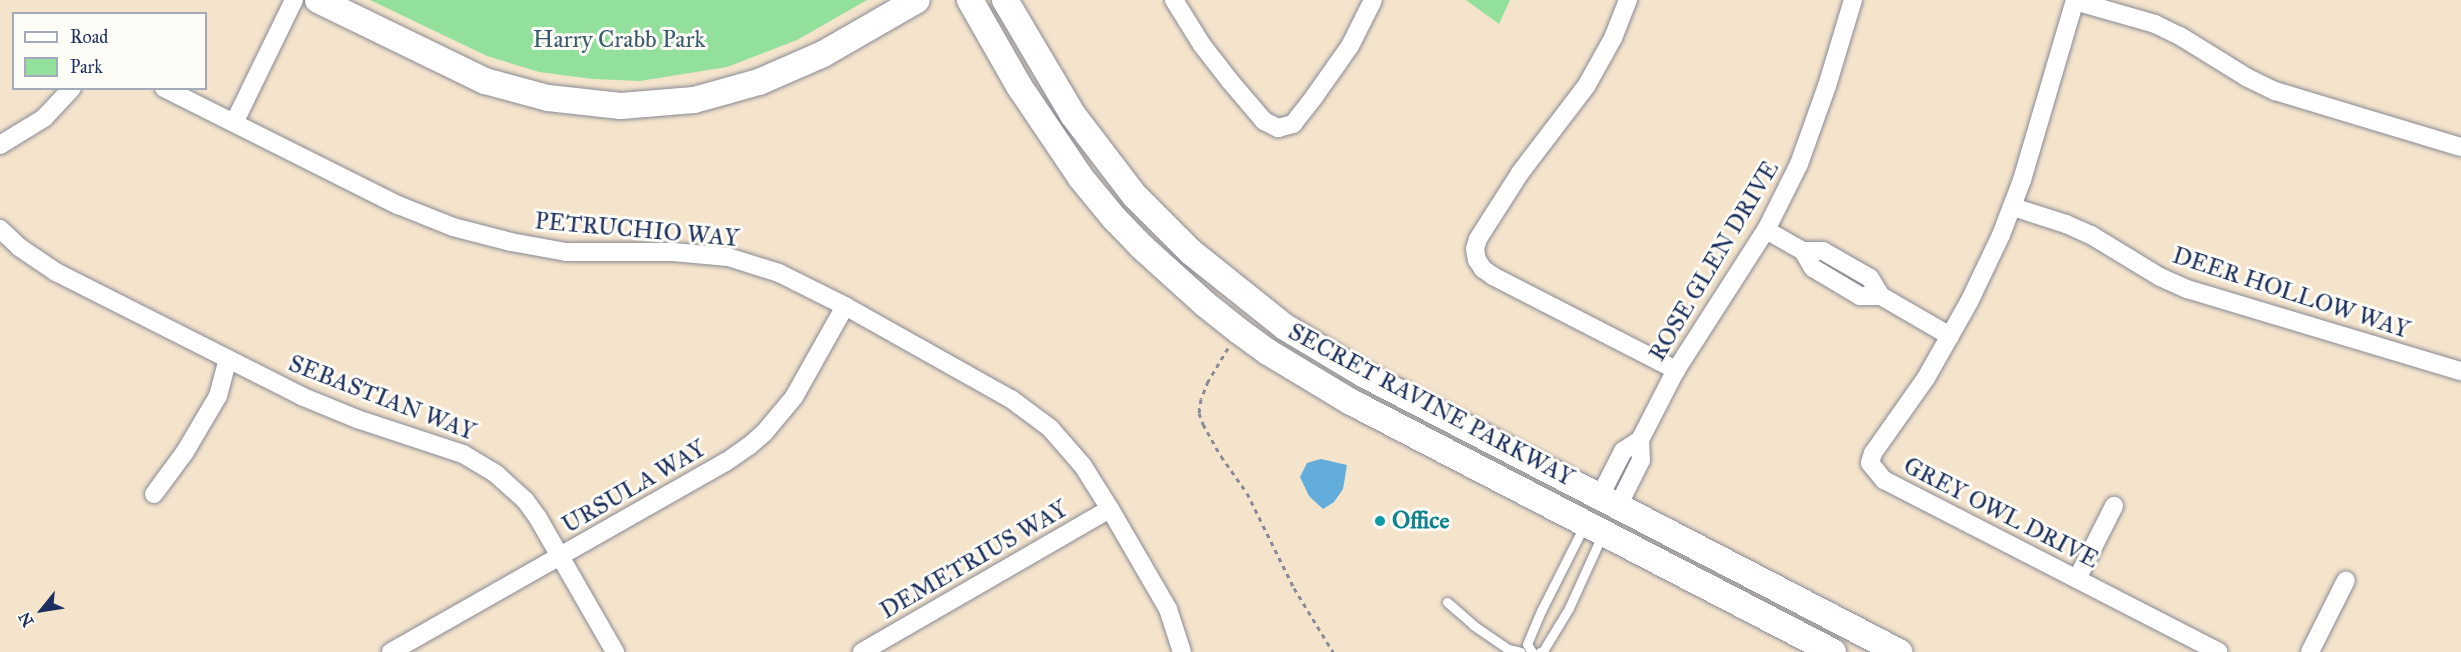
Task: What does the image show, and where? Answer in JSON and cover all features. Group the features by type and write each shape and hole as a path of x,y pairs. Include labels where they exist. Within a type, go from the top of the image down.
{"main road":[{"path":"318,0 484,81 548,98 621,106 694,100 759,82 823,54 917,0"},
{"name":"SECRET RAVINE PARKWAY","path":"970,0 1043,123 1094,194 1114,218 1172,276 1239,331 1268,352 1351,402 1833,652"},
{"name":"SECRET RAVINE PARKWAY","path":"1005,0 1073,115 1104,157 1162,224 1223,280 1285,327 1323,351 1899,652"},
{"path":"1595,528 1609,501"}],"street":[{"path":"234,123 294,0"},
{"path":"1174,0 1202,45 1230,81 1264,122 1278,128 1293,124 1314,97 1350,46 1373,0"},
{"path":"1628,0 1613,38 1587,84 1520,173 1478,239 1475,249 1477,260 1483,269 1493,276 1676,370"},
{"name":"ROSE GLEN DRIVE","path":"1609,501 1623,451 1640,440 1676,370 1766,230 1799,164 1814,126 1853,0"},
{"path":"2075,0 2155,24 2180,36 2248,78 2275,91 2461,147"},
{"name":"GREY OWL DRIVE","path":"2075,0 2013,207 1986,270 1950,336 1904,411 1873,453 1870,463 1884,480 2218,652"},
{"path":"0,145 44,118 70,90"},
{"name":"PETRUCHIO WAY","path":"168,90 398,205 453,227 511,242 566,252 673,252 728,257 779,273 845,306 1032,412 1066,445 1110,509 1168,609 1182,652"},
{"name":"DEER HOLLOW WAY","path":"2013,207 2066,224 2091,235 2160,277 2187,289 2461,371"},
{"name":"SEBASTIAN WAY","path":"0,229 19,247 56,272 228,359 338,411 445,447 481,464 511,486 525,500 615,652"},
{"path":"1766,230 1803,251 1823,251 1870,278 1881,296 1950,336"},
{"path":"1803,251 1813,268 1860,296 1881,296"},
{"path":"1833,280 1843,263"},
{"name":"URSULA WAY","path":"392,652 726,462 764,433 803,383 845,306"},
{"path":"154,494 185,452 213,406 228,359"},
{"path":"2077,579 2114,506"},
{"name":"DEMETRIUS WAY","path":"862,652 1110,509"},
{"path":"2310,652 2346,580"}],"lane":[{"path":"1532,652 1527,644 1541,611 1595,528"},
{"path":"1540,652 1544,651 1569,608 1595,528"},
{"path":"1447,602 1473,625 1508,649 1521,652"}],"path":[{"path":"1239,331 1208,381 1201,399 1199,413 1216,449 1247,494 1294,588 1333,652"}],"green space":[{"name":"Harry Crabb Park","path":"370,0 867,0 797,40 727,67 640,81 593,79 539,72 487,56"},
{"path":"1466,0 1510,0 1499,24"}],"water":[{"path":"1321,459 1347,465 1343,489 1334,502 1323,509 1309,496 1300,477 1307,463"}],"place":[{"name":"Office","path":"1380,521"}]}
